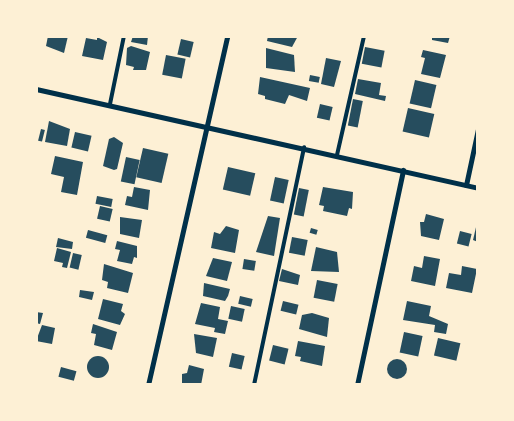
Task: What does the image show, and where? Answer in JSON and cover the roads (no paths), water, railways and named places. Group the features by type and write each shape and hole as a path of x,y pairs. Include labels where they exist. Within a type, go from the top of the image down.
{"street":[{"path":"148,385 227,36"},
{"path":"36,89 304,147 478,188"},
{"path":"466,185 478,129"},
{"path":"357,385 403,170"}],"lane":[{"path":"110,104 124,36"},
{"path":"337,155 364,36"},
{"path":"254,385 304,147"}]}
